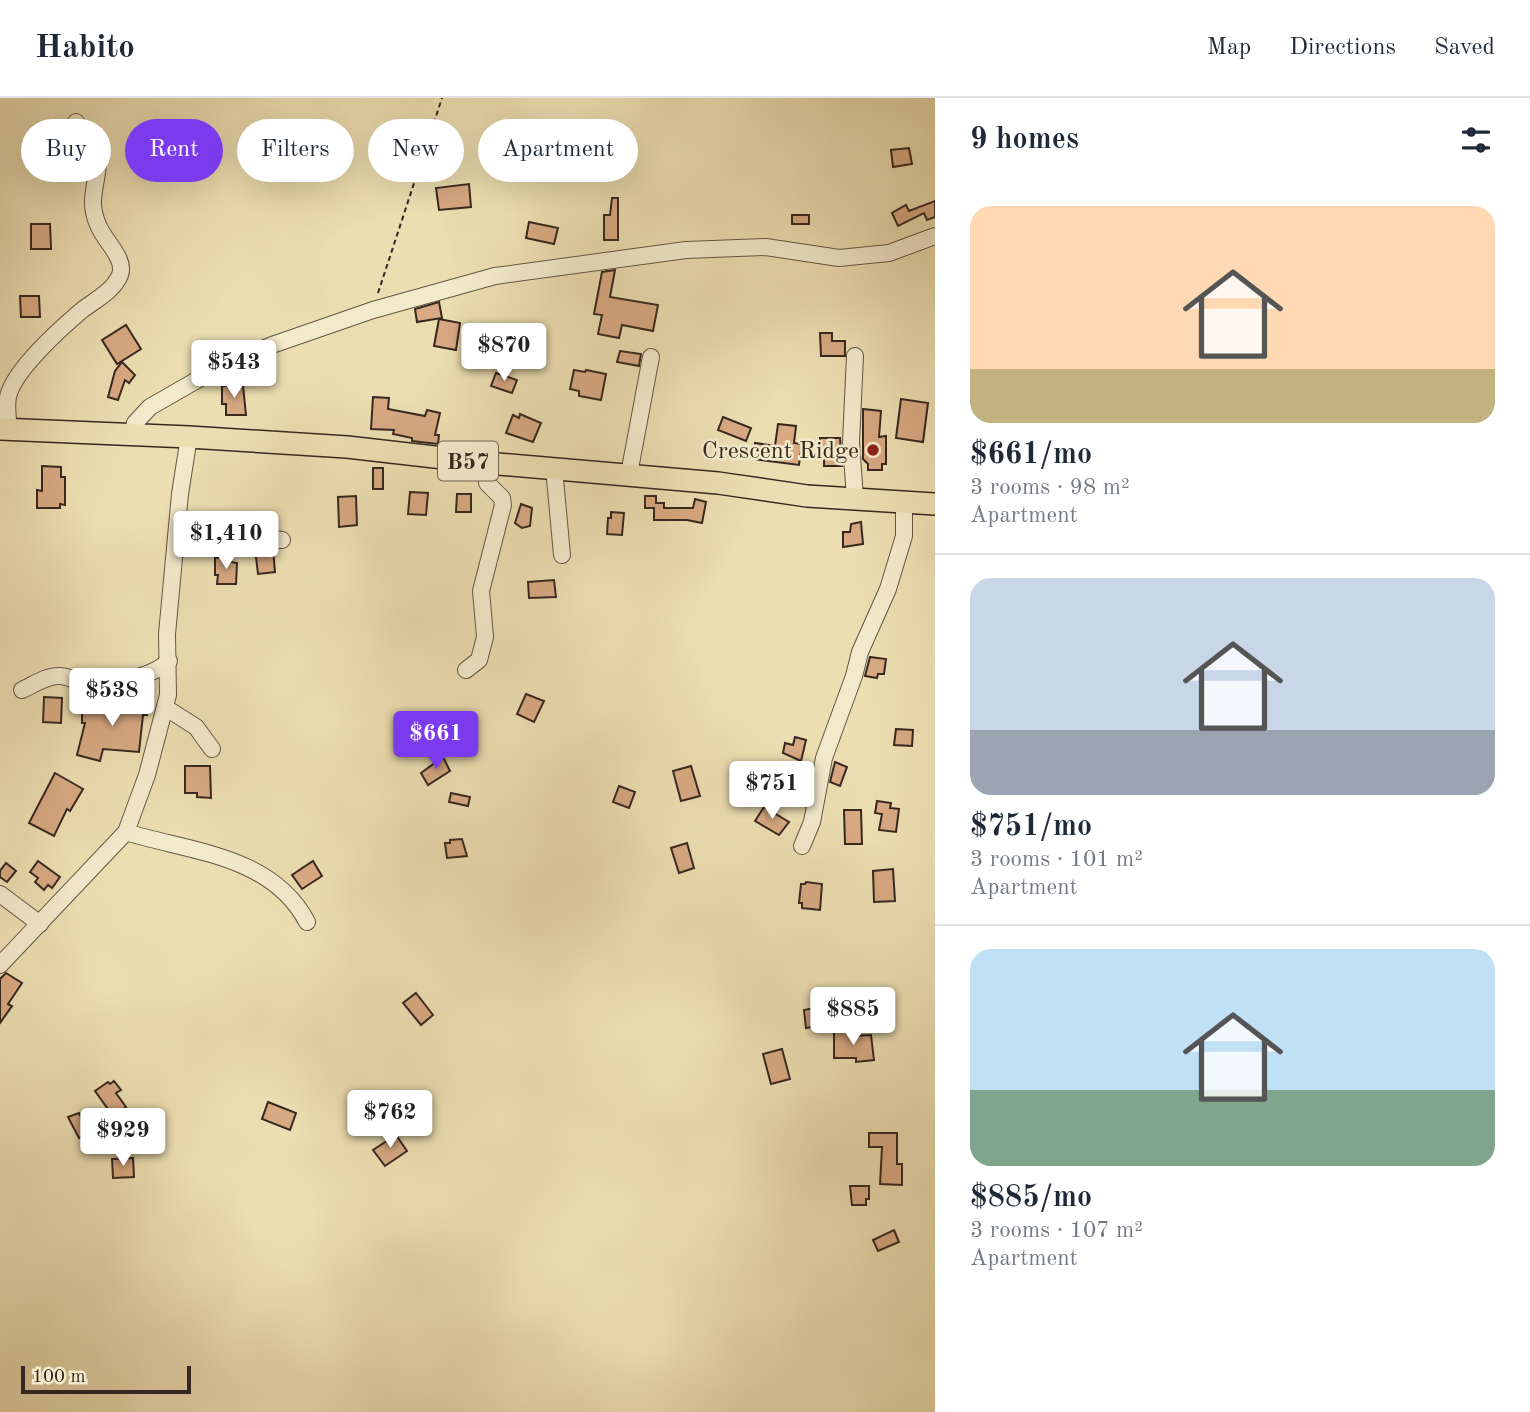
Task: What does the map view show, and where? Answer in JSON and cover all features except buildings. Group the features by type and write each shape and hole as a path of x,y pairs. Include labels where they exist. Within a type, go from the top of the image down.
{"main road":[{"name":"B57","path":"4,429 347,447 487,463 718,483 807,496 935,504"}],"street":[{"path":"4,429 8,397 21,372 79,313 107,292 120,275 120,260 99,229 92,209 91,198 95,182"},
{"path":"132,435 135,423 150,407 211,372 272,345 373,310 495,276 673,252 765,247 839,258 889,253 935,236"},
{"path":"855,356 851,442 855,498"},
{"path":"629,474 651,357"},
{"path":"0,965 126,832 147,775 166,708 169,661 167,634 189,437"},
{"path":"466,670 479,660 485,638 481,591 503,505 502,498 487,483 487,463"},
{"path":"554,468 562,555"},
{"path":"802,846 812,822 824,758 860,652 888,589 904,536 904,500"},
{"path":"178,524 282,540"},
{"path":"22,690 59,676 81,682 108,683 147,675 159,670 169,661"},
{"path":"166,708 195,727 212,749"},
{"path":"126,832 232,860 253,869 283,888 307,922"},
{"path":"0,894 40,924"}],"path":[{"path":"373,310 442,98"}],"place":[{"name":"Crescent Ridge","path":"873,450"}]}
